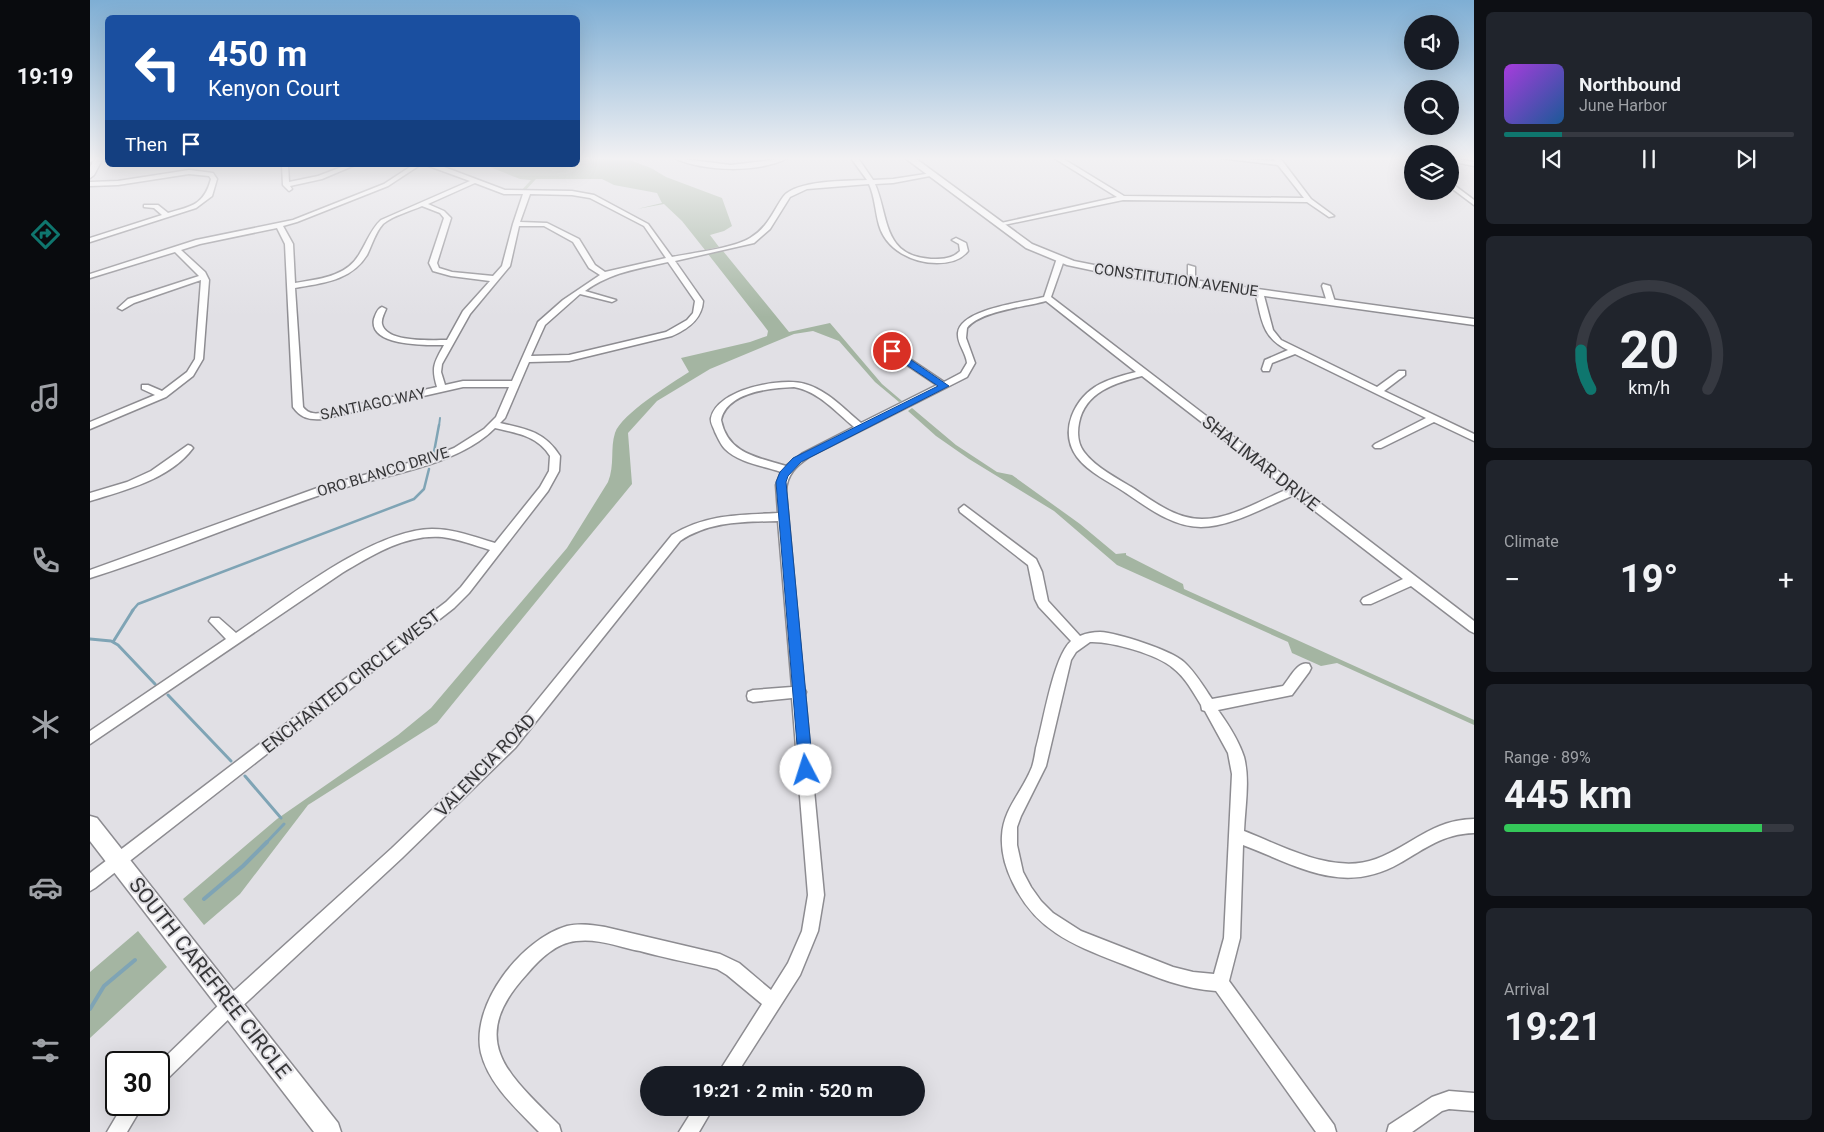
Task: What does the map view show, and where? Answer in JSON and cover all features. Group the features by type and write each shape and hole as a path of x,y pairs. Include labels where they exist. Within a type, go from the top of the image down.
{"main road":[{"name":"CONSTITUTION AVENUE","path":"981,211 1029,246 1060,260 1104,270 1474,322"},
{"name":"SOUTH CAREFREE CIRCLE","path":"90,825 329,1132"}],"street":[{"path":"161,211 167,216"},
{"path":"90,240 183,211"},
{"path":"90,276 208,239 278,226 318,211"},
{"path":"292,286 353,273 383,221 406,211"},
{"path":"438,211 451,216 433,263 436,269 451,274 511,275"},
{"path":"442,389 437,368 469,309 506,266 521,211"},
{"name":"ORO BLANCO DRIVE","path":"90,574 324,490 449,454 478,438 495,425 516,384 544,320 580,292 604,275 739,245 756,238 768,228 778,211"},
{"path":"880,211 886,232 891,240 907,254 918,259 931,261 951,260 960,256 964,250 962,243 956,240"},
{"path":"1001,225 1065,211"},
{"path":"1324,211 1331,216"},
{"path":"527,359 569,358 663,336 680,330 694,318 699,309 699,301 646,225 622,212"},
{"path":"516,224 545,224 572,238 579,243 594,268 604,275"},
{"name":"SANTIAGO WAY","path":"278,226 288,240 298,408 303,414 313,417 326,415 471,383 516,384"},
{"path":"366,227 378,227"},
{"path":"90,426 163,395 185,380 198,364 206,287 204,277 176,249"},
{"path":"732,1066 794,970 810,931 816,895 781,482 787,470 797,460 964,375 970,367 971,358 962,337 963,328 968,321 1047,298 1060,260"},
{"path":"1190,268 1192,283"},
{"path":"122,308 131,301 204,277"},
{"path":"1326,286 1331,302"},
{"path":"580,292 612,300"},
{"path":"1259,292 1270,333 1278,342 1474,438"},
{"name":"SHALIMAR DRIVE","path":"1047,298 1474,628"},
{"path":"382,309 378,317 380,330 387,337 396,340 450,342"},
{"path":"694,318 704,320"},
{"path":"388,346 396,340"},
{"path":"892,351 944,386"},
{"path":"1266,369 1268,362 1294,351"},
{"path":"1144,372 1098,388 1087,399 1080,410 1072,428 1073,440 1081,454 1095,467 1154,507 1175,518 1195,523 1222,519 1296,490"},
{"path":"1378,391 1402,374"},
{"path":"787,470 737,452 727,446 716,421 716,416 721,407 731,400 766,386 798,385 817,394 861,428"},
{"path":"145,387 163,395"},
{"path":"1378,446 1434,418"},
{"name":"ENCHANTED CIRCLE WEST","path":"90,883 450,605 465,590 550,480 554,471 555,456 547,438 495,425"},
{"path":"90,497 160,472 179,458 188,448"},
{"path":"964,509 1032,562 1038,574 1040,598 1043,604 1078,641"},
{"name":"VALENCIA ROAD","path":"170,1064 231,1005 397,854 510,744 676,538 691,528 711,521 784,516"},
{"path":"90,738 350,563 405,538 430,532 498,548"},
{"path":"1366,601 1412,580"},
{"path":"215,621 235,640"},
{"path":"1220,983 1232,938 1237,758 1185,671 1171,660 1114,638 1095,636 1078,641 1064,658 1039,766 1031,785 1014,814 1010,826 1010,852 1019,880 1035,907 1056,927 1071,935 1168,974 1191,980 1220,983 1327,1132"},
{"path":"1207,706 1287,691 1305,668"},
{"path":"753,696 800,692"},
{"path":"1236,835 1314,864 1331,869 1355,872 1376,867 1447,829 1474,826"},
{"path":"552,1132 503,1078 494,1065 488,1036 496,1005 504,988 528,961 556,939 568,934 596,934 720,962 733,969 773,1003"},
{"path":"1396,1132 1438,1103 1449,1100 1474,1102"},
{"path":"116,1132 127,1116"},
{"path":"688,1132 699,1116"}],"green space":[{"path":"671,211 727,211 732,226 724,231 710,235 719,247 705,250 682,221"},
{"path":"723,251 789,332 830,323 882,384 902,401 899,402 875,382 839,341 813,331 794,334 710,369 657,401 628,433 632,484 437,723 308,805 240,894 204,925 183,899 277,819 398,735 431,708 567,548 608,482 615,433 619,425 648,399 689,372 681,358 750,342 767,336 768,331 708,254"},
{"path":"912,408 956,445 997,472 1012,475 1080,524 1116,554 1126,553 1126,555 1183,584 1184,589 1474,720 1474,725 1337,663 1321,666 1292,653 1288,642 1117,565 1054,511 969,459 936,436 908,411"},
{"path":"138,931 167,967 90,1038 90,972"}],"waterway":[{"path":"439,426 440,418"},
{"path":"434,452 439,425"},
{"path":"132,611 138,604 414,499 424,489 429,469"},
{"path":"113,642 133,610"},
{"path":"90,639 111,641 118,645 155,684"},
{"path":"168,695 231,761"},
{"path":"245,776 281,818"},
{"path":"266,843 284,824"},
{"path":"204,899 243,866 266,843"},
{"path":"90,1009 104,986 135,960"}],"route":[{"path":"806,770 781,482 783,475 797,460 944,386 892,351"}]}
